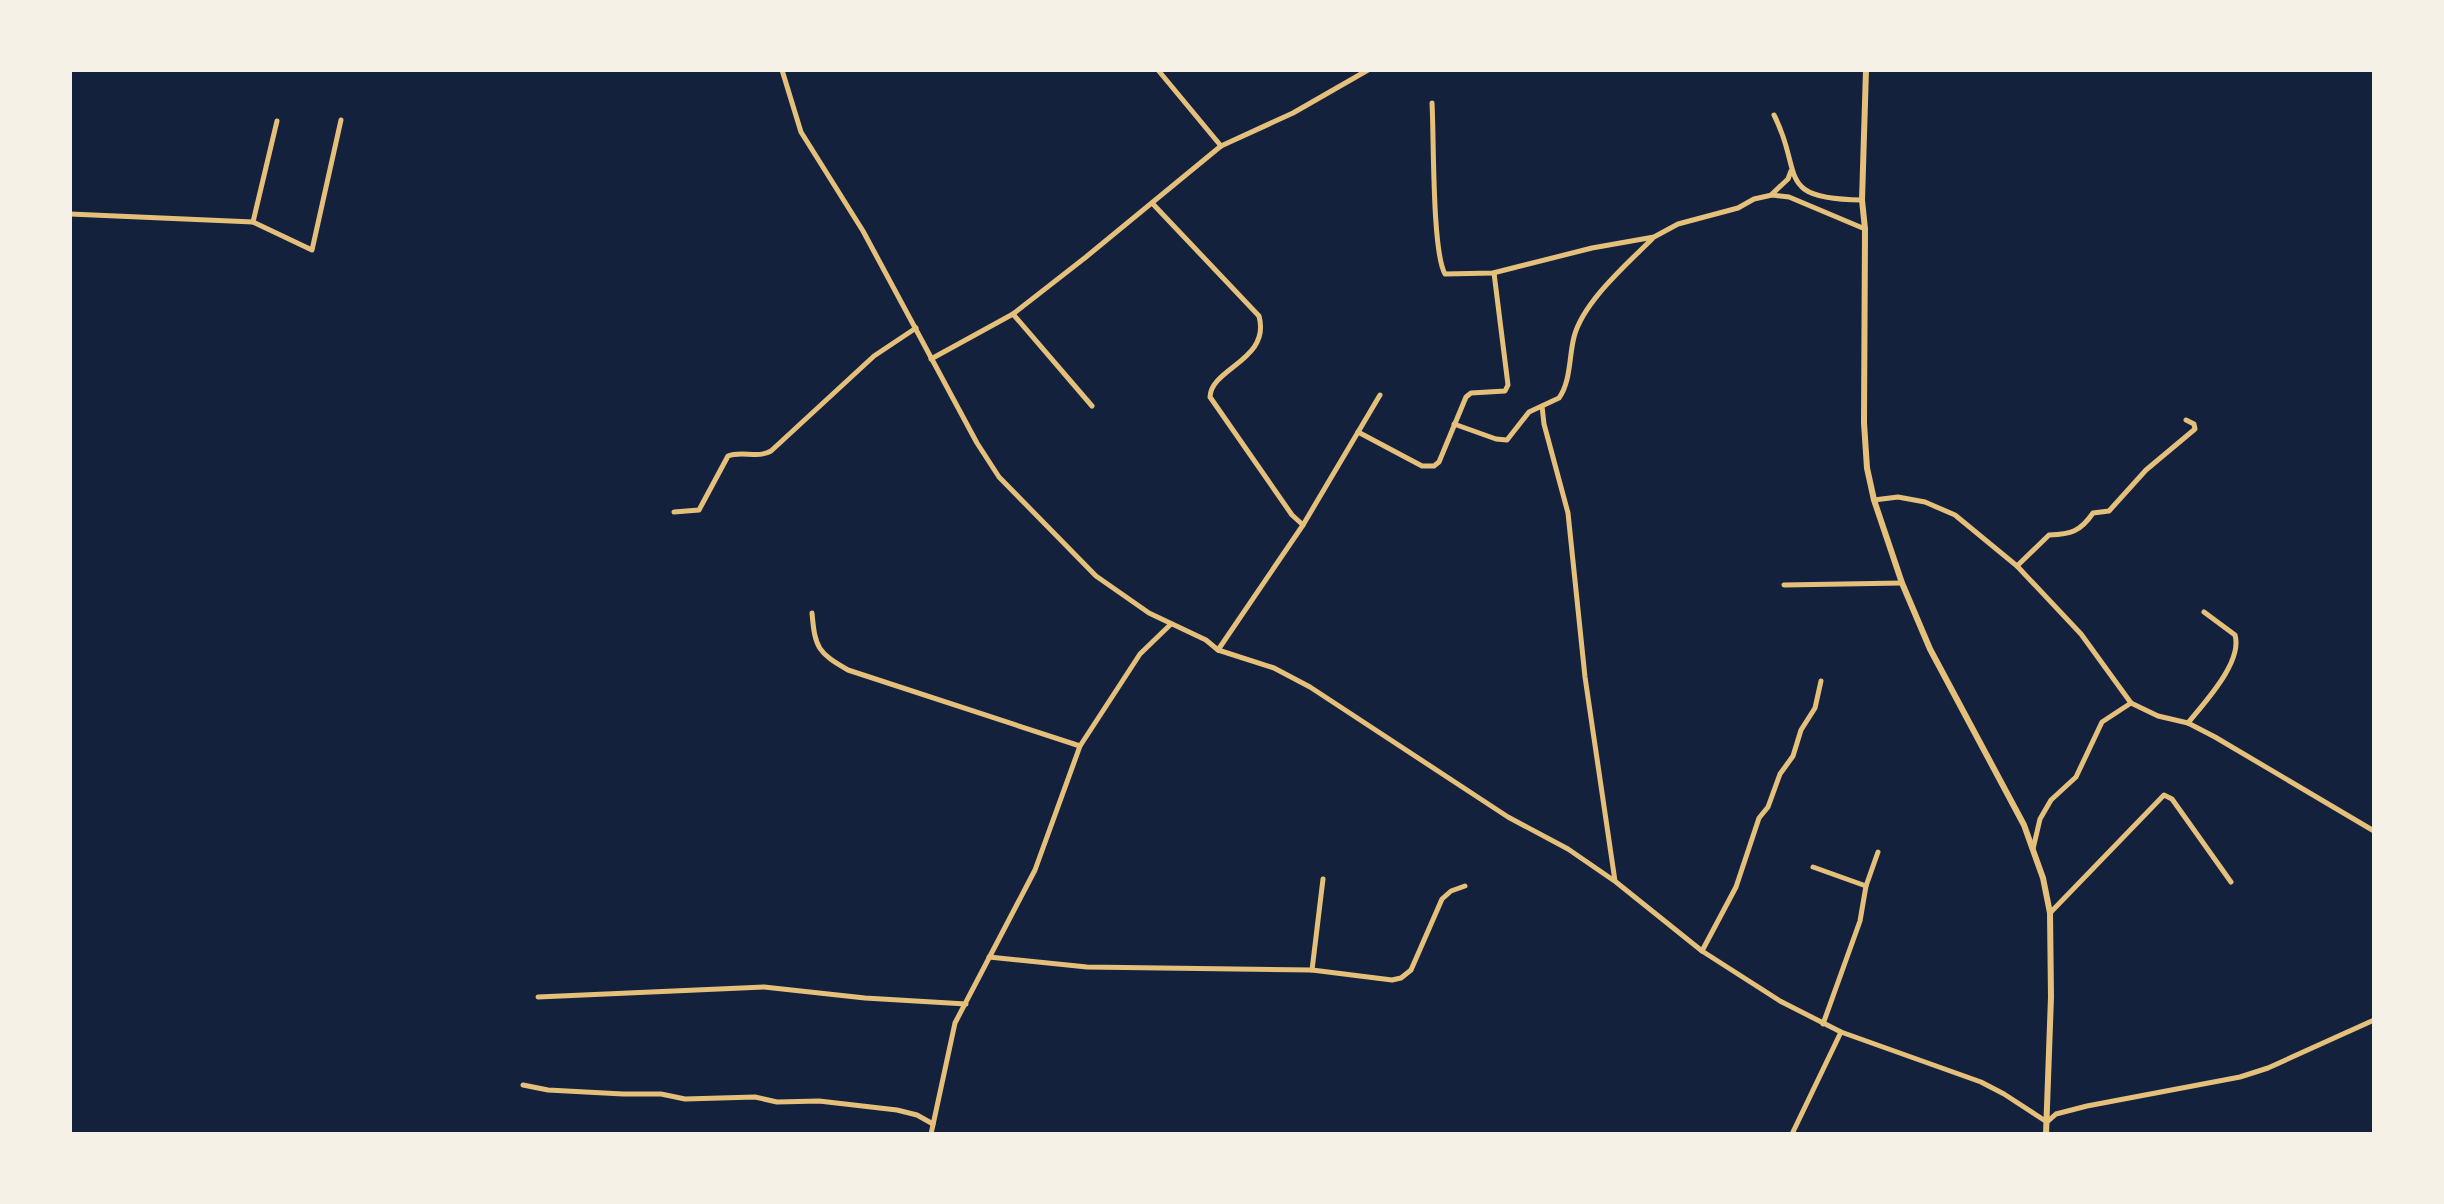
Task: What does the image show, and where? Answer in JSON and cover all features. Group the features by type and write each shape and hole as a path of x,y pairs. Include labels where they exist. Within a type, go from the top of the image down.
{"street":[{"path":"782,70 801,132 863,231 977,443 999,477 1096,576 1119,594 1206,640 1218,650 1274,668 1310,687 1508,817 1568,849 1742,979 1841,1032 1981,1082 2047,1122"},
{"path":"1158,70 1221,146"},
{"path":"931,359 1013,314 1221,146 1293,113 1368,70"},
{"path":"1866,70 1862,200 1865,229 1864,423 1867,468 1874,500 1902,583 1930,649 2024,825 2043,878 2050,913 2046,1134"},
{"path":"1432,103 1438,241 1445,274 1493,273 1592,248 1654,237"},
{"path":"1774,115 1783,132 1796,181 1813,195 1862,200"},
{"path":"70,214 253,222 312,250 341,120"},
{"path":"253,222 277,121"},
{"path":"1772,195 1788,179 1791,171"},
{"path":"1454,424 1507,440 1529,412 1556,401 1563,393 1574,337 1582,318 1614,278 1654,237 1678,224 1772,195 1789,197 1865,229"},
{"path":"1152,203 1259,316 1261,335 1255,346 1213,387 1210,397 1292,515 1303,525"},
{"path":"1358,432 1428,467 1439,462 1462,403 1471,393 1505,391 1508,385 1493,273"},
{"path":"1013,314 1092,406"},
{"path":"674,512 699,510 728,456 771,451 874,356 916,328"},
{"path":"1218,650 1303,525 1380,395"},
{"path":"1542,406 1568,513 1585,677 1616,882"},
{"path":"2017,566 2049,535 2071,534 2093,513 2109,511 2146,470 2195,429 2194,424 2186,420"},
{"path":"1874,500 1898,497 1939,507 1968,524 2017,566 2081,634 2131,703 2158,716 2188,723 2374,831"},
{"path":"1784,585 1902,583"},
{"path":"2188,723 2225,674 2237,645 2235,635 2204,612"},
{"path":"812,613 817,647 823,655 848,670 1080,746"},
{"path":"931,1134 955,1023 1047,843 1080,746 1125,673 1152,640 1171,624"},
{"path":"1702,951 1736,887 1759,818 1768,807 1780,774 1793,756 1801,730 1815,708 1821,681"},
{"path":"2033,850 2040,819 2051,800 2076,777 2102,722 2131,703"},
{"path":"2050,913 2164,795 2172,799 2231,882"},
{"path":"1823,1024 1860,921 1866,886 1878,852"},
{"path":"1813,867 1866,886"},
{"path":"1312,970 1323,879"},
{"path":"989,957 1087,967 1312,970 1392,980 1401,978 1411,970 1442,899 1451,891 1465,886"},
{"path":"538,997 764,987 865,998 966,1004"},
{"path":"2047,1122 2056,1114 2072,1109 2240,1077 2301,1054 2374,1020"},
{"path":"1792,1134 1841,1032"},
{"path":"523,1085 548,1090 661,1094 685,1099 755,1097 777,1102 819,1101 897,1110 917,1115 933,1124"}]}
